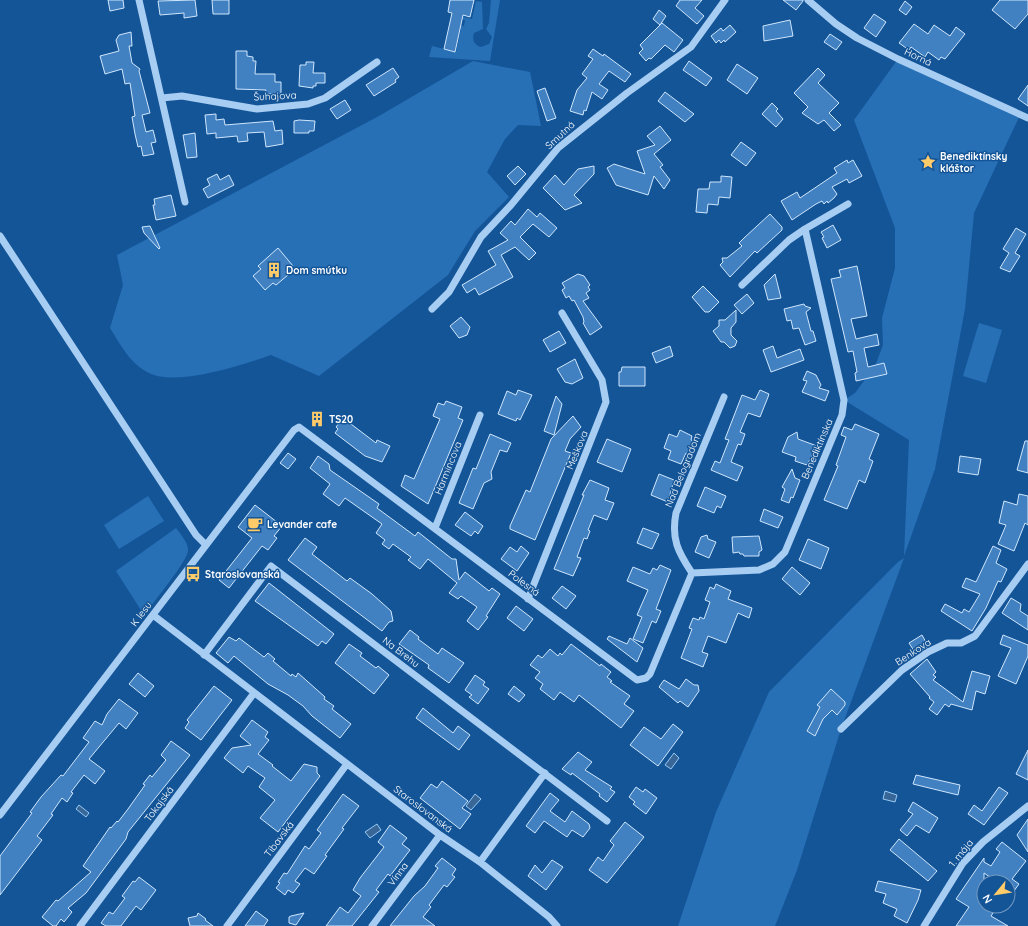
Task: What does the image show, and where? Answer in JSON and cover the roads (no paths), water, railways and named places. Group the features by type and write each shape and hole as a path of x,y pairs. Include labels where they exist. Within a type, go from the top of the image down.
{"street":[{"path":"139,0 185,202"},
{"name":"Smutná","path":"432,309 449,292 481,237 511,205 558,148 627,93 691,47 725,0"},
{"name":"Horná","path":"808,0 836,24 857,38 898,59 1028,118"},
{"name":"Šuhajova","path":"162,98 182,96 258,109 308,104 325,98 377,62"},
{"path":"742,285 789,240 848,204"},
{"name":"Benediktínska","path":"692,573 759,570 773,564 786,552 842,415 844,400 805,229"},
{"path":"0,236 196,535 206,545"},
{"name":"Meškova","path":"528,599 606,402 602,380 562,313"},
{"name":"Nad Belogradom","path":"692,573 676,544 673,533 674,523 676,513 724,397"},
{"name":"Harmincova","path":"435,528 480,415"},
{"name":"Polesná","path":"300,427 633,679 642,680 650,674 692,573"},
{"name":"K lesu","path":"0,815 294,430 300,427"},
{"name":"Benkova","path":"841,729 902,670 928,652 947,643 961,643 975,636 1028,564"},
{"name":"Na Brehu","path":"204,655 271,566 607,821"},
{"name":"Staroslovanská","path":"153,615 440,835 480,862 549,917 557,926"},
{"name":"Tokajská","path":"80,926 254,693"},
{"name":"Tibavská","path":"227,926 348,764"},
{"path":"480,862 545,773"},
{"name":"1. mája","path":"924,926 963,863 983,842 1028,806"},
{"name":"Vínna","path":"372,926 440,835"}],"place":[{"name":"Benediktínsky kláštor","path":"928,162"},
{"name":"Dom smútku","path":"274,270"},
{"name":"TS20","path":"317,419"},
{"name":"Levander cafe","path":"255,524"},
{"name":"Staroslovanská","path":"193,574"}]}
